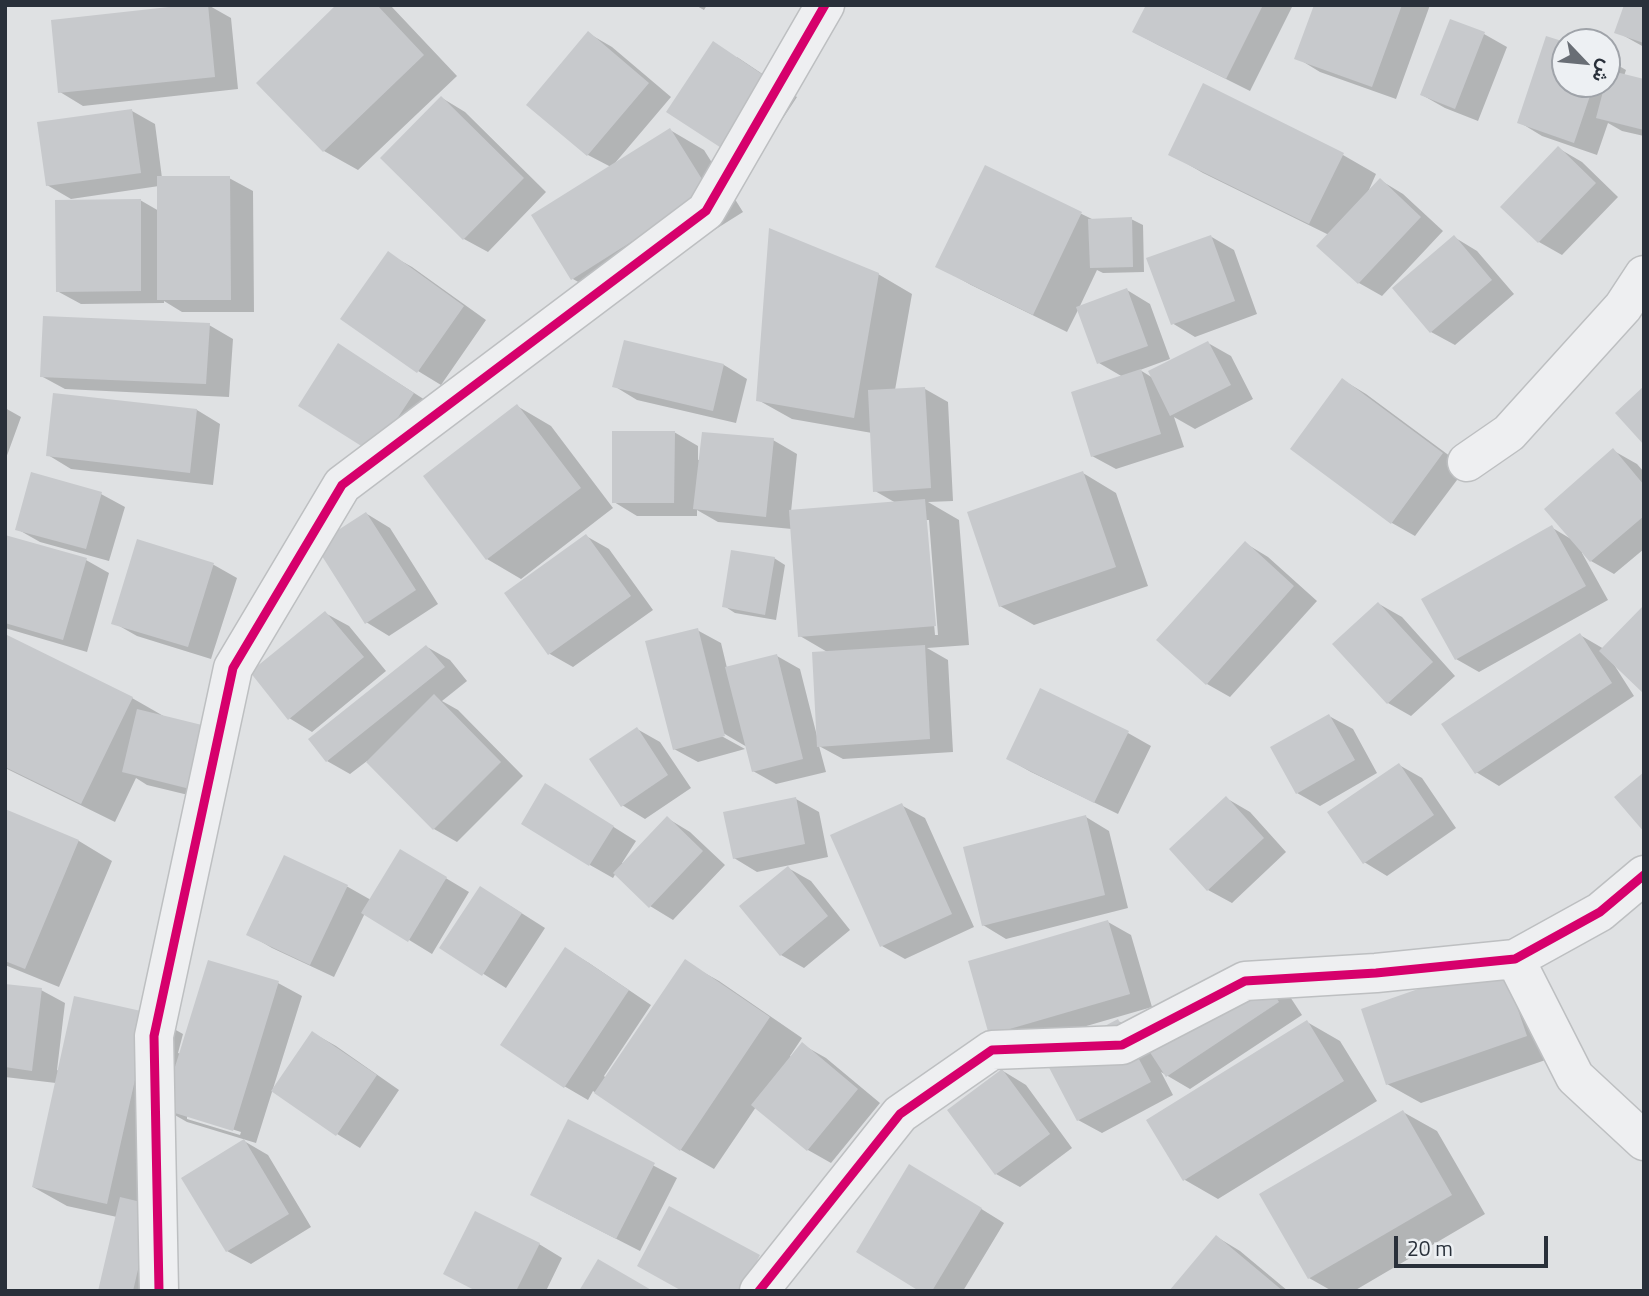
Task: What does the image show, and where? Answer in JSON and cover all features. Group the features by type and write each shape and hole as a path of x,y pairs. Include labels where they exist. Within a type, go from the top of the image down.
{"street":[{"path":"159,1291 154,1037 233,668 342,485 706,211 825,5"},
{"path":"1467,462 1509,432 1623,307 1644,275"},
{"path":"759,1291 900,1114 992,1050 1122,1045 1245,981 1376,973 1515,959 1601,912 1644,875"},
{"path":"1515,959 1575,1077 1644,1141"}],"building":[{"path":"208,5 215,77 58,93 51,20"},
{"path":"336,5 377,5 424,55 323,152 256,83"},
{"path":"1146,5 1263,5 1226,79 1132,32"},
{"path":"1314,5 1402,5 1372,87 1294,59"},
{"path":"1624,5 1644,5 1644,43 1621,35 1621,28 1616,28"},
{"path":"1450,19 1485,32 1455,109 1420,95"},
{"path":"588,31 649,83 587,156 526,105"},
{"path":"1546,36 1551,38 1551,98 1589,98 1574,143 1517,123"},
{"path":"713,41 775,83 729,153 666,112"},
{"path":"1621,73 1644,79 1644,130 1596,118 1601,98 1621,98"},
{"path":"1203,83 1344,153 1309,224 1168,155"},
{"path":"441,96 524,178 463,240 380,158"},
{"path":"132,109 141,173 46,186 37,122"},
{"path":"670,128 710,192 571,280 531,215"},
{"path":"1558,146 1596,183 1538,243 1500,207"},
{"path":"985,165 1082,212 1033,315 935,267"},
{"path":"157,176 230,176 231,300 157,300"},
{"path":"1380,178 1421,217 1358,284 1316,246"},
{"path":"141,199 141,291 56,292 55,200"},
{"path":"1132,217 1133,267 1090,268 1088,219"},
{"path":"769,228 879,273 854,418 756,401"},
{"path":"1211,235 1235,301 1171,325 1146,258"},
{"path":"1454,235 1492,280 1430,333 1392,288"},
{"path":"388,251 464,306 417,373 340,319"},
{"path":"1127,288 1148,346 1097,364 1076,307"},
{"path":"43,316 210,323 206,384 40,377"},
{"path":"624,340 724,364 713,411 612,387"},
{"path":"1208,341 1231,385 1170,416 1148,371"},
{"path":"338,343 414,393 374,454 298,406"},
{"path":"1141,369 1161,434 1091,457 1071,392"},
{"path":"1342,378 1443,453 1391,524 1290,449"},
{"path":"1644,386 1644,445 1615,413"},
{"path":"925,387 931,488 873,492 868,390"},
{"path":"53,393 197,409 190,473 46,456"},
{"path":"517,404 581,488 486,560 423,476"},
{"path":"612,431 675,431 674,503 612,503"},
{"path":"702,432 774,438 766,517 693,509"},
{"path":"1613,448 1644,485 1644,516 1590,562 1544,509"},
{"path":"1083,471 1116,567 999,607 967,512"},
{"path":"31,472 102,492 86,549 15,530"},
{"path":"925,499 936,626 798,637 789,510"},
{"path":"366,512 416,590 365,624 315,545"},
{"path":"1552,525 1586,586 1455,660 1421,599"},
{"path":"586,534 631,596 548,655 504,593"},
{"path":"5,535 87,558 63,640 5,623"},
{"path":"137,539 214,563 188,647 111,624"},
{"path":"1245,541 1294,586 1206,685 1156,640"},
{"path":"731,550 775,557 765,615 722,607"},
{"path":"1378,602 1433,662 1387,704 1332,644"},
{"path":"1644,605 1644,694 1599,651"},
{"path":"325,611 364,657 288,720 250,672"},
{"path":"698,628 725,736 673,750 645,641"},
{"path":"1580,633 1612,683 1475,774 1441,724"},
{"path":"5,634 133,697 81,804 5,767"},
{"path":"426,645 445,667 326,762 308,739"},
{"path":"925,645 930,739 817,747 812,652"},
{"path":"777,654 803,759 752,772 725,667"},
{"path":"1040,688 1129,731 1094,803 1006,759"},
{"path":"434,694 501,762 433,830 366,762"},
{"path":"137,709 206,726 190,789 122,772"},
{"path":"1329,714 1355,760 1296,794 1270,747"},
{"path":"637,727 668,775 621,807 589,759"},
{"path":"1399,763 1434,815 1363,864 1327,812"},
{"path":"1644,772 1644,832 1614,797"},
{"path":"545,783 614,826 589,866 521,824"},
{"path":"1226,796 1264,838 1207,891 1169,849"},
{"path":"796,797 805,844 733,859 723,812"},
{"path":"902,803 952,914 880,947 830,835"},
{"path":"5,809 79,840 25,969 5,961"},
{"path":"1086,815 1105,895 982,926 963,847"},
{"path":"667,816 703,851 649,908 613,873"},
{"path":"400,849 447,877 408,942 361,913"},
{"path":"284,855 348,885 310,965 246,935"},
{"path":"788,866 828,916 780,956 739,906"},
{"path":"480,886 522,913 482,976 439,948"},
{"path":"1108,920 1130,994 989,1035 968,961"},
{"path":"565,947 629,990 564,1088 500,1045"},
{"path":"685,959 770,1017 680,1151 594,1093"},
{"path":"208,960 279,981 233,1131 162,1109"},
{"path":"1501,960 1527,1036 1386,1085 1361,1009"},
{"path":"1254,962 1279,1002 1166,1077 1140,1037"},
{"path":"5,984 42,988 32,1071 5,1067"},
{"path":"74,996 150,1013 107,1204 32,1187"},
{"path":"1118,1019 1151,1082 1077,1121 1044,1058"},
{"path":"1307,1020 1344,1081 1183,1181 1146,1120"},
{"path":"312,1031 377,1075 336,1136 271,1091"},
{"path":"802,1042 858,1089 807,1151 751,1105"},
{"path":"1002,1069 1050,1134 995,1175 947,1110"},
{"path":"1403,1110 1452,1195 1308,1279 1259,1194"},
{"path":"568,1119 655,1163 616,1239 530,1195"},
{"path":"244,1139 289,1214 226,1252 181,1178"},
{"path":"909,1164 982,1208 932,1291 919,1291 856,1252"},
{"path":"120,1197 153,1205 133,1291 98,1291"},
{"path":"669,1206 760,1255 742,1291 682,1291 637,1266"},
{"path":"475,1211 540,1243 516,1291 476,1291 443,1274"},
{"path":"1216,1235 1283,1291 1169,1291"},
{"path":"598,1259 653,1291 579,1291"}],"cycle path":[{"path":"159,1291 154,1036 233,668 342,485 706,211 825,5"},
{"path":"759,1291 900,1114 992,1050 1122,1045 1245,981 1376,973 1515,959 1600,912 1644,875"}]}
